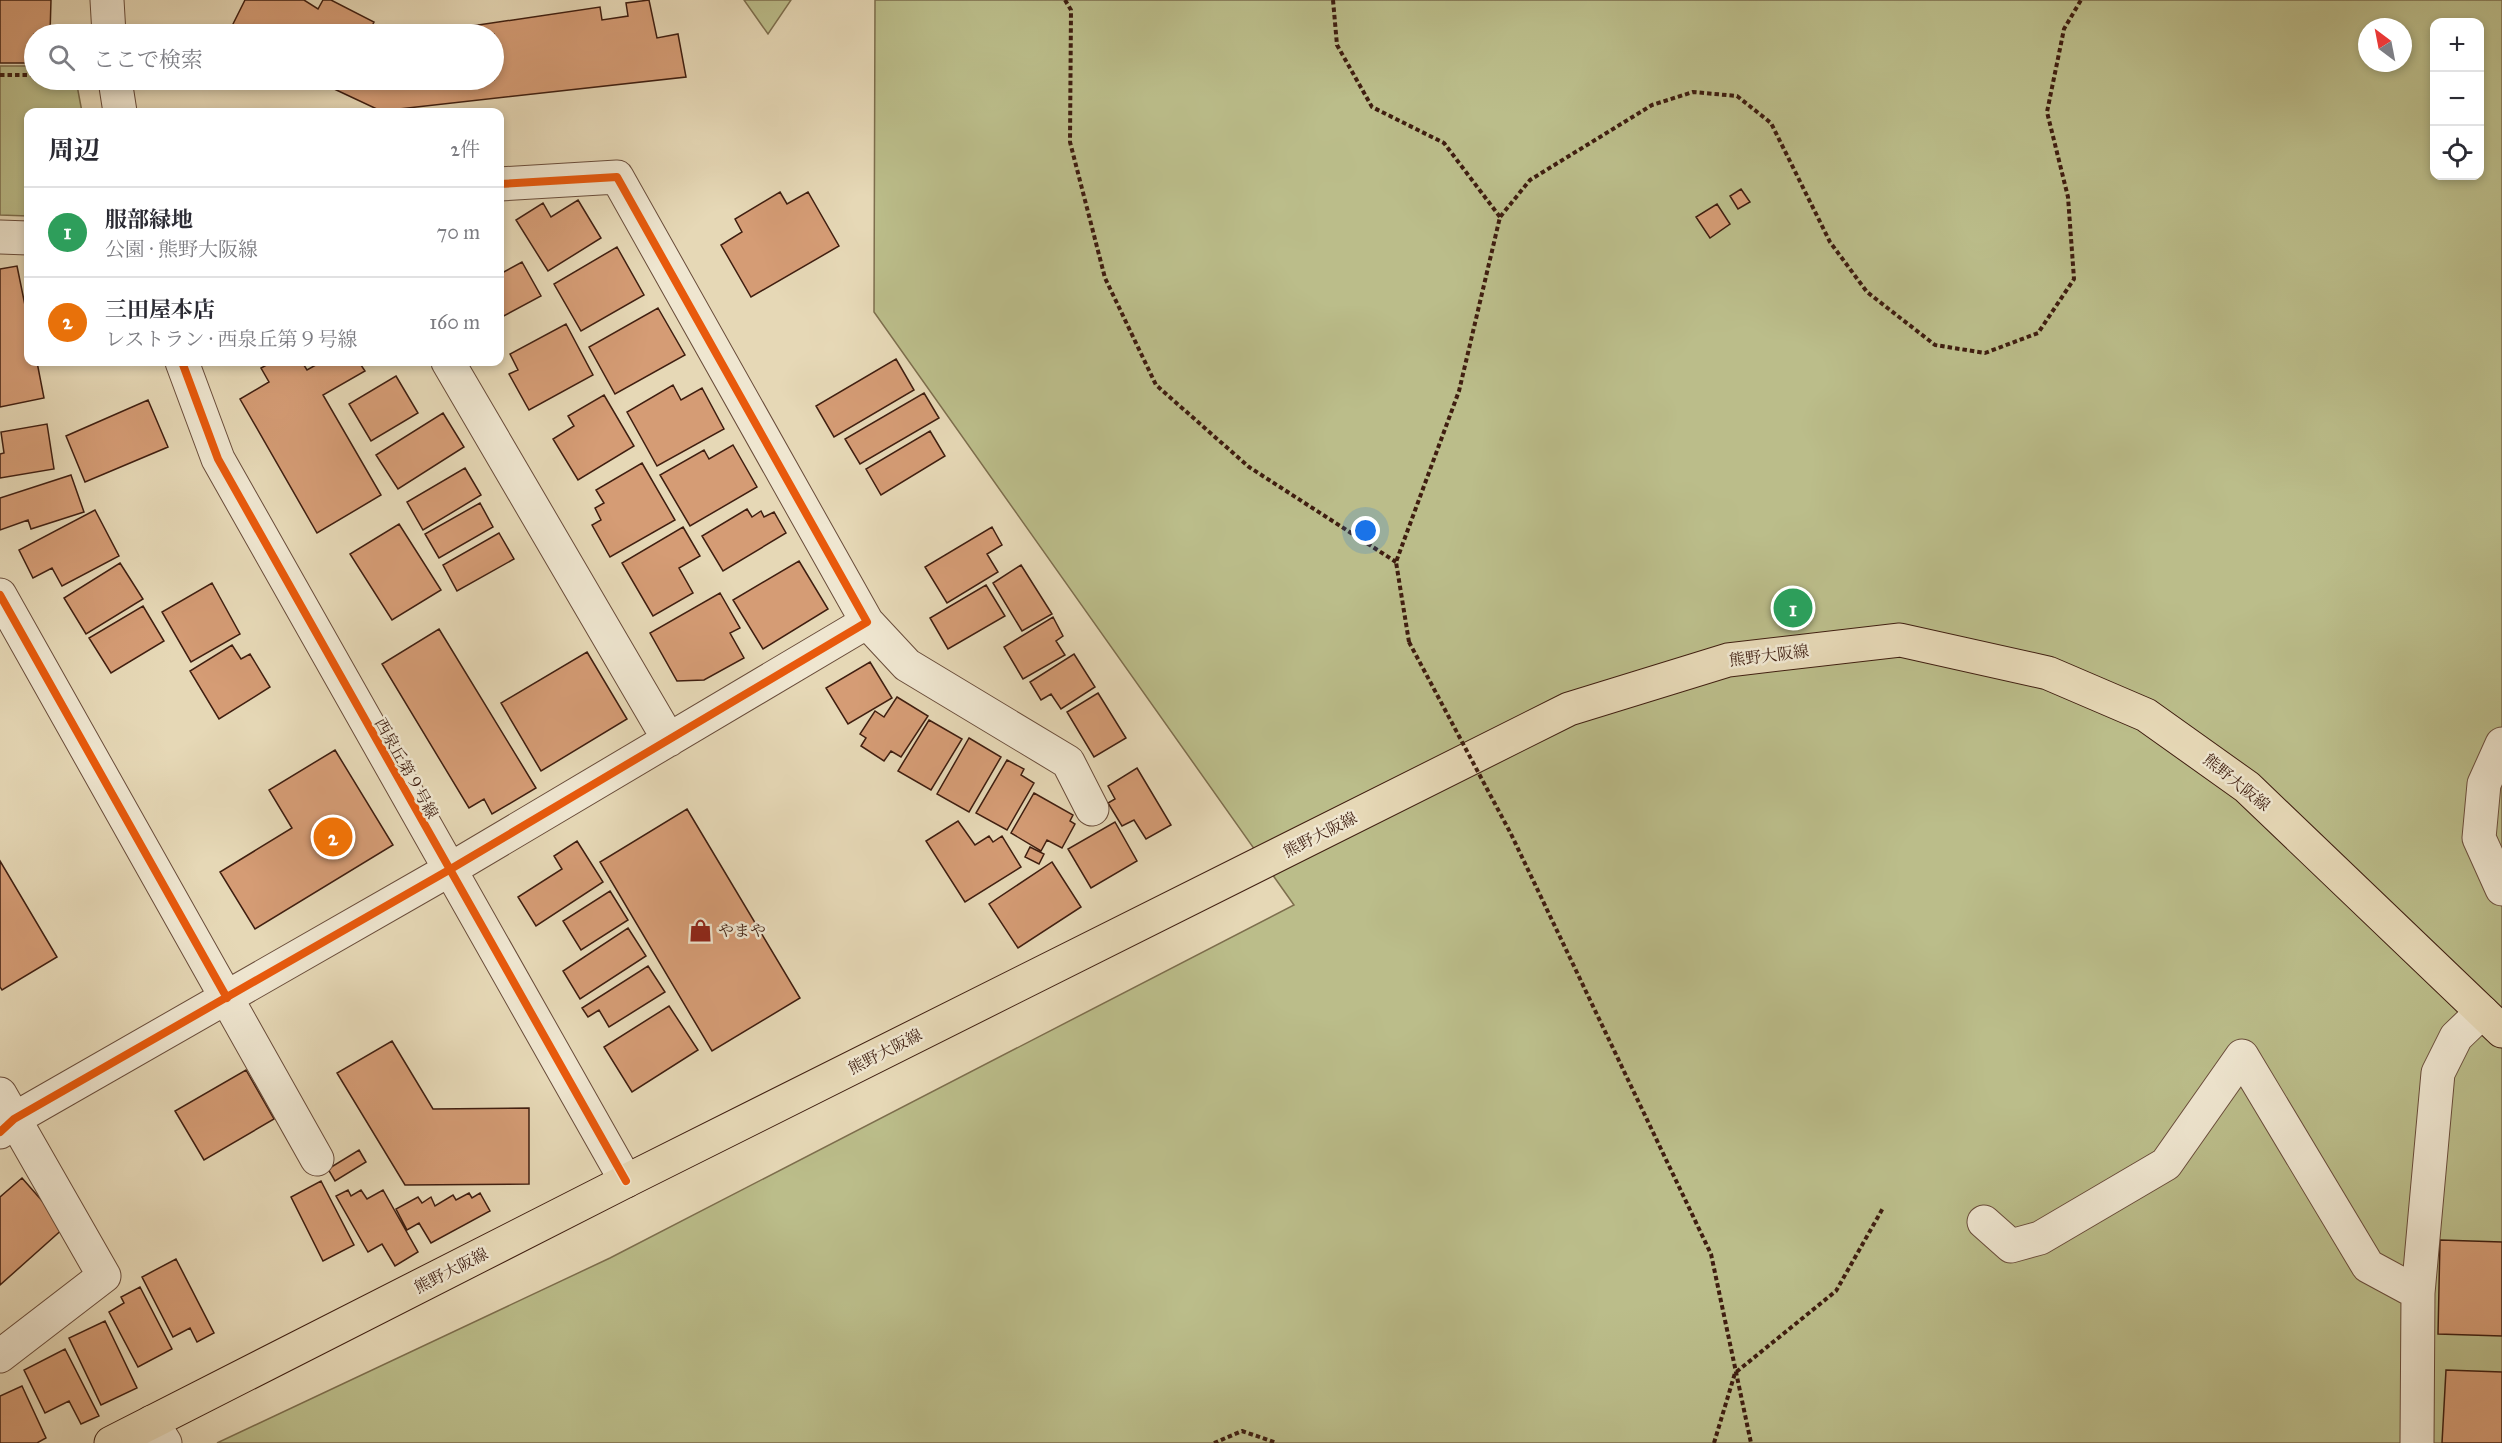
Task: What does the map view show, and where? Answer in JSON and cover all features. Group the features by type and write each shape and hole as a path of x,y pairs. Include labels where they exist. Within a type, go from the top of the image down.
{"main road":[{"name":"熊野大阪線","path":"111,1443 159,1433 626,1181 1569,709 1728,660 1900,640 2048,673 2146,715 2247,787 2492,1021"}],"street":[{"path":"107,0 108,24"},
{"path":"117,90 119,108"},
{"path":"504,184 617,177 867,622 907,665 1068,762 1092,809"},
{"path":"0,237 24,238"},
{"name":"西泉丘第９号線","path":"183,366 218,459 626,1181"},
{"path":"450,366 669,740"},
{"path":"0,595 317,1159"},
{"path":"0,1356 104,1276 5,1115 227,998 449,870 867,622"},
{"path":"2502,744 2484,784 2479,838 2502,889"},
{"path":"2417,1443 2418,1293 2438,1073 2456,1037 2492,1021"},
{"path":"1984,1222 2011,1246 2040,1238 2166,1164 2242,1056 2368,1266 2418,1293"}],"path":[{"path":"1065,0 1071,10 1070,142 1105,278 1156,385 1249,467 1396,562"},
{"path":"1333,0 1337,45 1372,107 1444,143 1500,218"},
{"path":"1751,1443 1711,1254 1511,834 1409,642 1396,562 1459,391 1500,218 1530,180 1652,105 1694,92 1737,96 1771,123 1830,242 1867,292 1935,345 1985,353 2038,333 2074,279 2068,197 2047,112 2064,29 2081,0"},
{"path":"0,75 24,75"},
{"path":"1714,1443 1735,1373 1836,1291 1883,1208"},
{"path":"1214,1443 1242,1431 1277,1443"}],"green space":[{"path":"744,0 791,0 768,34"},
{"path":"875,0 2502,0 2502,1443 217,1443 610,1258 1294,905 874,312"},
{"path":"0,66 24,66 24,90 78,90 81,108 24,108 24,216 0,215"}],"building":[{"path":"0,0 51,0 50,24 24,24 24,63 0,63"},
{"path":"245,0 304,0 318,9 323,0 331,0 374,22 373,24 233,24"},
{"path":"649,0 657,38 678,34 686,77 408,108 375,108 336,90 504,90 504,24 485,24 600,7 602,20 628,16 626,3"},
{"path":"1741,189 1750,202 1738,209 1730,196"},
{"path":"780,192 787,204 808,192 839,246 751,297 721,245 742,232 735,219"},
{"path":"578,200 601,238 548,271 516,220 543,203 551,217"},
{"path":"1717,204 1730,224 1710,238 1696,217"},
{"path":"617,247 644,295 581,331 554,284"},
{"path":"522,262 541,296 504,316 504,272"},
{"path":"17,266 24,300 24,366 38,366 44,398 0,407 0,269"},
{"path":"658,308 685,355 615,394 589,347"},
{"path":"566,324 593,375 529,410 509,374 518,370 510,354"},
{"path":"896,359 914,390 834,437 816,406"},
{"path":"265,366 304,366 307,370 314,366 362,366 365,371 323,395 381,495 317,533 240,399 269,382 261,368"},
{"path":"396,376 418,413 371,441 349,404"},
{"path":"673,385 681,400 702,388 724,429 657,466 627,412"},
{"path":"924,393 939,418 860,464 845,439"},
{"path":"604,395 634,446 578,480 553,439 574,426 568,416"},
{"path":"148,400 168,447 85,482 66,436"},
{"path":"443,413 464,447 398,489 376,455"},
{"path":"47,424 54,469 0,478 0,454 4,453 1,432"},
{"path":"930,431 945,456 881,495 866,469"},
{"path":"733,445 757,487 690,526 660,475 704,450 709,459"},
{"path":"642,463 675,520 610,557 592,525 601,520 595,508 604,503 596,490"},
{"path":"465,468 481,495 423,530 407,502"},
{"path":"71,475 84,512 31,529 28,520 0,530 0,498"},
{"path":"480,503 493,527 439,558 425,534"},
{"path":"747,509 752,517 761,511 764,517 774,512 786,533 723,571 702,536"},
{"path":"95,510 119,556 62,586 52,568 33,578 19,550"},
{"path":"399,524 441,590 392,620 350,554"},
{"path":"683,527 700,556 679,568 693,593 653,616 622,563"},
{"path":"992,527 1002,545 987,554 998,572 947,603 925,567"},
{"path":"499,533 514,559 457,591 443,565"},
{"path":"799,561 828,609 763,649 733,600"},
{"path":"120,563 143,599 86,634 64,598"},
{"path":"1021,565 1052,614 1022,631 993,583"},
{"path":"212,583 240,634 191,662 162,612"},
{"path":"986,585 1005,616 948,649 930,618"},
{"path":"720,593 740,628 730,633 744,658 704,680 677,681 650,633"},
{"path":"143,606 164,641 111,673 89,638"},
{"path":"1053,617 1063,636 1056,641 1065,655 1023,679 1004,647"},
{"path":"439,629 536,788 492,814 484,799 469,808 382,664"},
{"path":"232,645 241,659 250,654 270,687 219,719 190,671"},
{"path":"587,652 627,719 541,771 501,703"},
{"path":"1074,654 1095,687 1061,709 1051,694 1041,700 1030,682"},
{"path":"870,662 892,698 848,724 826,688"},
{"path":"1098,693 1126,738 1094,757 1067,712"},
{"path":"897,697 928,716 901,757 891,751 884,761 861,746 866,738 860,734 875,711 884,717"},
{"path":"929,720 962,739 931,790 898,771"},
{"path":"969,738 1001,757 969,812 937,794"},
{"path":"335,750 393,845 255,929 220,872 292,828 269,790"},
{"path":"1007,760 1024,769 1021,775 1034,783 1007,830 976,813"},
{"path":"1137,768 1171,825 1146,839 1134,820 1122,826 1108,803 1115,799 1108,786"},
{"path":"1034,793 1073,815 1070,821 1075,824 1062,848 1047,840 1041,851 1011,833"},
{"name":"やまや","path":"687,809 800,998 712,1051 600,862"},
{"path":"958,821 975,845 989,836 993,842 1002,836 1021,867 965,902 926,841"},
{"path":"1115,822 1137,861 1091,888 1068,849"},
{"path":"577,841 603,882 536,926 518,897 562,869 554,856"},
{"path":"1030,847 1044,854 1039,864 1025,857"},
{"path":"0,861 57,957 2,990 0,987"},
{"path":"1052,862 1081,907 1018,948 989,904"},
{"path":"610,891 628,920 581,950 563,921"},
{"path":"628,928 646,956 580,999 563,971"},
{"path":"648,966 665,992 609,1027 599,1010 588,1017 582,1008"},
{"path":"669,1006 698,1050 632,1092 604,1047"},
{"path":"392,1041 433,1109 529,1108 529,1184 405,1185 337,1073"},
{"path":"246,1070 274,1119 204,1160 175,1111"},
{"path":"359,1150 366,1162 335,1181 328,1169"},
{"path":"22,1178 65,1227 0,1285 0,1197"},
{"path":"321,1181 354,1245 323,1261 291,1197"},
{"path":"348,1190 351,1196 361,1190 367,1199 383,1190 418,1252 395,1266 382,1244 368,1252 336,1196"},
{"path":"469,1193 472,1198 480,1193 490,1211 431,1243 419,1223 407,1230 396,1209 418,1197 422,1203 431,1197 435,1206 453,1195 456,1200"},
{"path":"2440,1240 2502,1242 2502,1336 2438,1334"},
{"path":"176,1259 214,1333 197,1342 190,1328 173,1337 142,1277"},
{"path":"140,1287 172,1349 138,1367 109,1312 124,1303 121,1297"},
{"path":"105,1321 137,1388 101,1405 69,1338"},
{"path":"65,1349 99,1416 81,1424 69,1401 45,1413 24,1370"},
{"path":"2446,1370 2502,1372 2502,1443 2442,1443"},
{"path":"22,1386 46,1438 37,1443 0,1443 0,1396"}],"cycle path":[{"path":"0,1132 14,1119 449,870 867,622 617,177 504,184"},
{"path":"183,366 218,459 626,1181"},
{"path":"0,595 227,998"}],"place":[{"name":"服部緑地","path":"1793,608"},
{"name":"三田屋本店","path":"333,837"},
{"name":"やまや","path":"700,930"}]}
